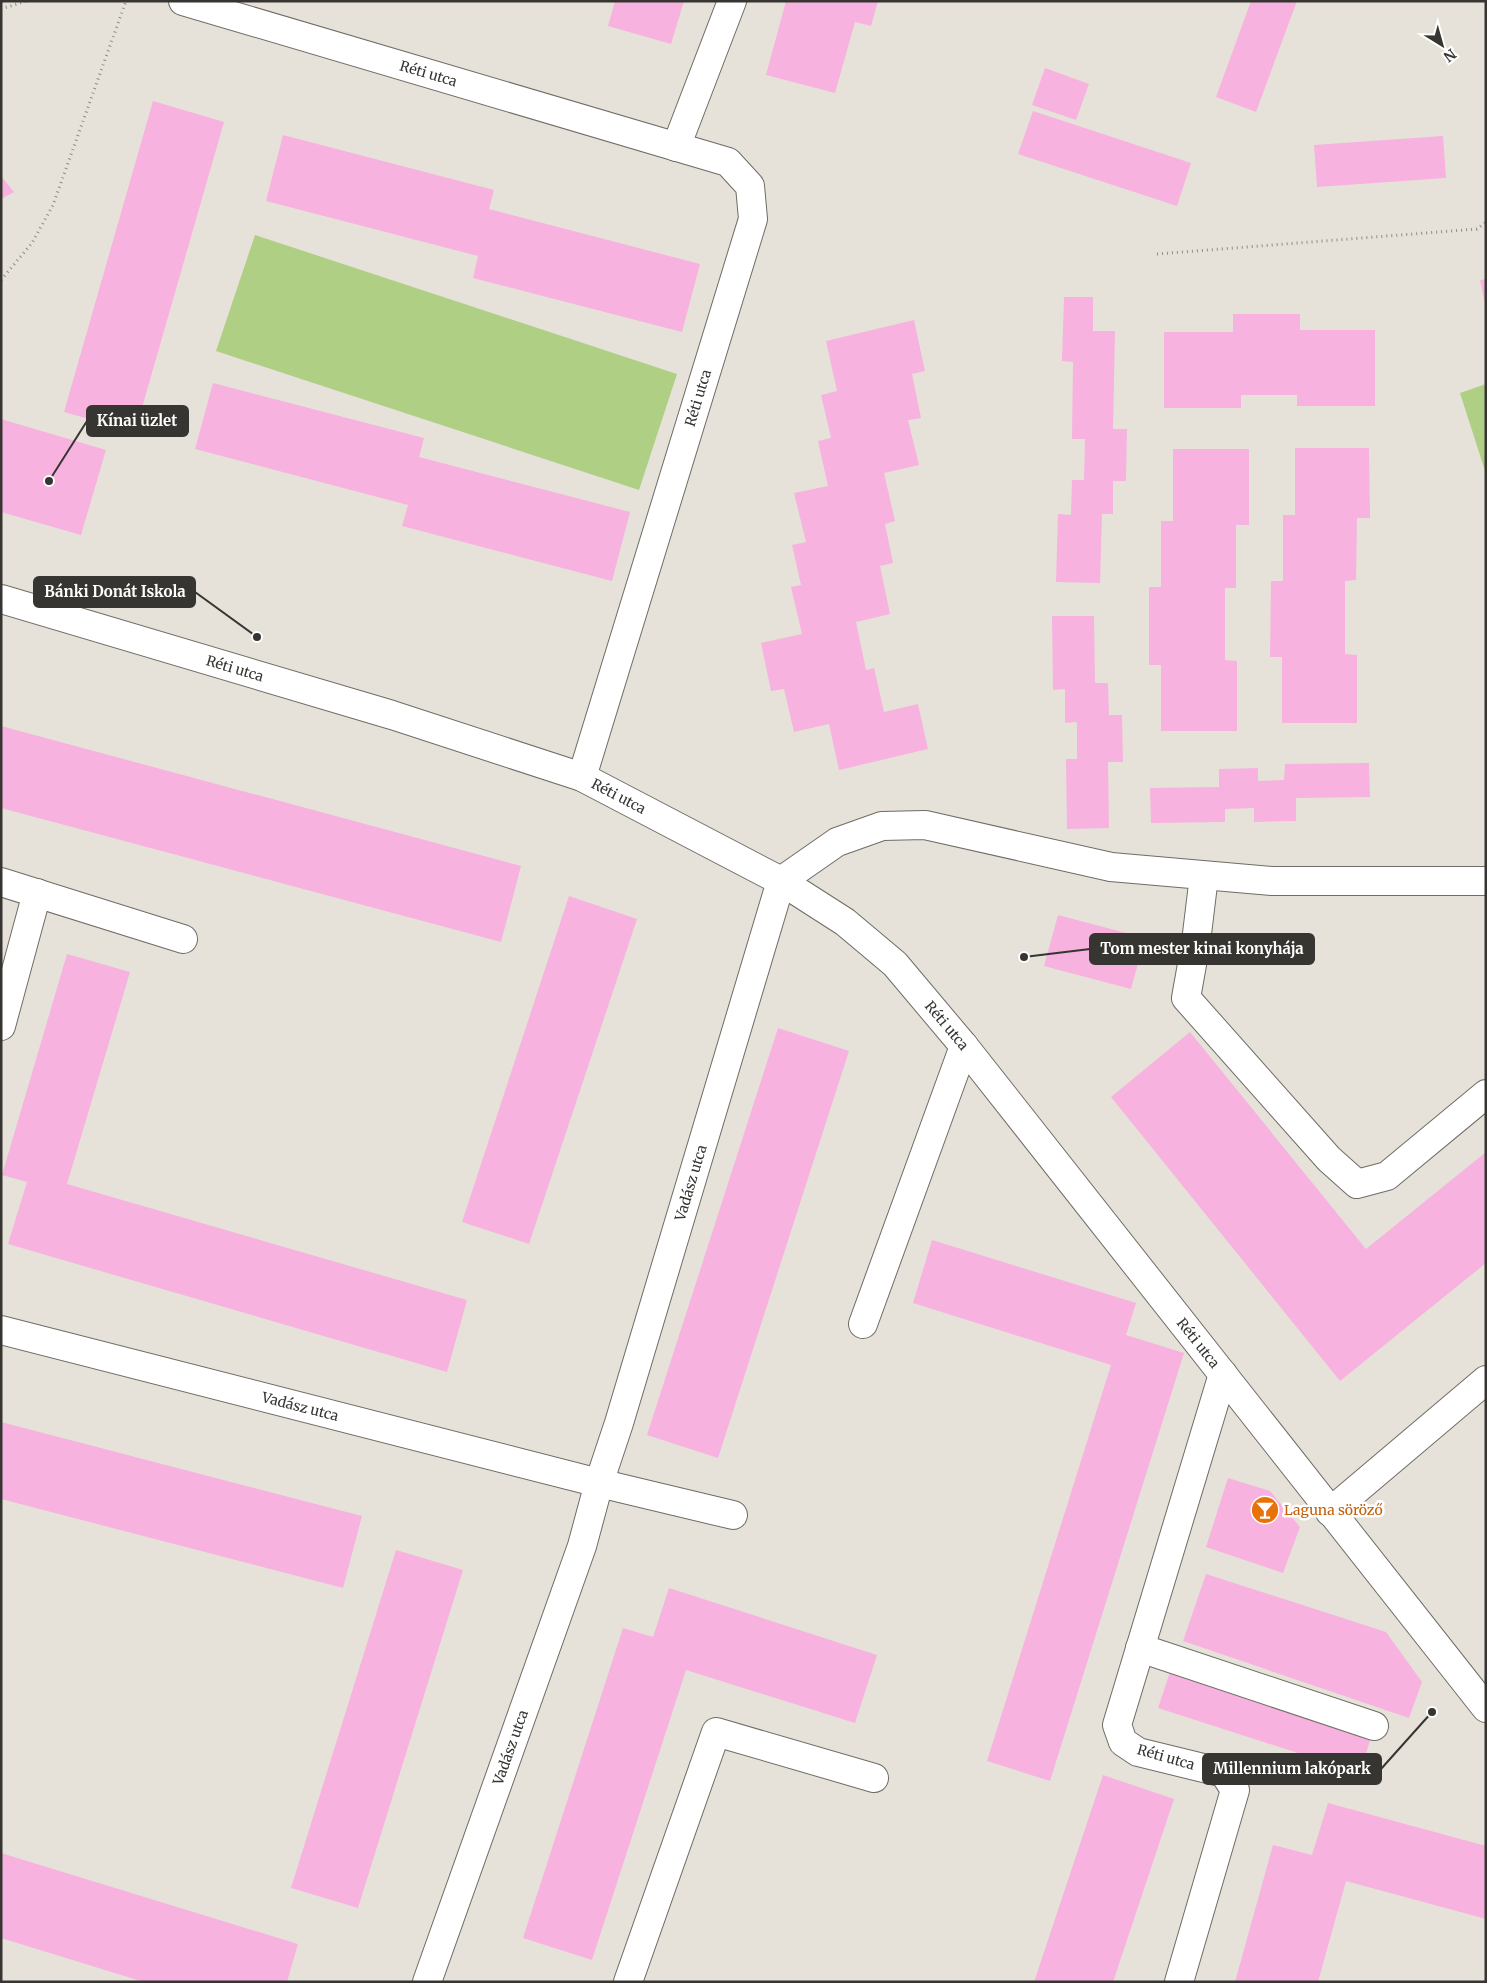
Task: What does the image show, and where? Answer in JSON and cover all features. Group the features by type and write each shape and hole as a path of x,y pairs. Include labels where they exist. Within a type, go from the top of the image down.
{"street":[{"name":"Réti utca","path":"183,1 728,162 750,186 753,219 582,778"},
{"path":"676,147 732,1"},
{"name":"Réti utca","path":"1,599 392,715 582,778 781,881 845,922 895,964 964,1046 1486,1708"},
{"path":"781,881 837,842 882,826 925,825 1111,867 1272,881 1486,881"},
{"path":"1204,876 1196,942 1186,998 1329,1159 1357,1184 1387,1176 1486,1094"},
{"name":"Vadász utca","path":"427,1982 582,1546 598,1483 619,1423 781,881"},
{"path":"1,882 183,939"},
{"path":"1,1026 37,893"},
{"path":"863,1324 964,1046"},
{"name":"Vadász utca","path":"1,1330 598,1483"},
{"name":"Réti utca","path":"1179,1982 1235,1790 1224,1773 1138,1752 1123,1742 1117,1724 1223,1374"},
{"path":"1330,1512 1486,1380"},
{"path":"598,1483 733,1515"},
{"path":"1140,1648 1374,1726"},
{"path":"628,1982 716,1732 874,1778"}],"path":[{"path":"1,10 26,1"},
{"path":"1,280 32,243 53,205 126,1"},
{"path":"1157,254 1477,230 1486,222"}],"green space":[{"path":"255,235 677,374 639,490 216,351"},
{"path":"1486,384 1486,474 1460,393"}],"building":[{"path":"615,1 684,1 671,44 608,26"},
{"path":"786,1 878,1 871,26 855,22 835,93 766,75"},
{"path":"1251,1 1297,1 1256,112 1216,97"},
{"path":"1045,68 1089,84 1076,120 1032,105"},
{"path":"153,101 224,122 135,432 64,412"},
{"path":"1033,111 1191,163 1177,206 1018,154"},
{"path":"283,135 494,190 489,209 700,264 682,332 473,278 478,256 266,201"},
{"path":"1443,136 1446,178 1317,187 1314,145"},
{"path":"1,176 14,192 1,199"},
{"path":"1486,279 1486,304 1485,304 1480,280"},
{"path":"1064,297 1093,297 1093,331 1115,331 1113,429 1127,429 1126,481 1113,481 1113,514 1102,514 1100,583 1056,582 1058,514 1071,515 1072,480 1084,480 1085,439 1072,439 1073,362 1062,361"},
{"path":"1233,314 1300,314 1300,330 1375,330 1375,406 1297,406 1297,395 1241,395 1241,408 1164,408 1164,332 1233,332"},
{"path":"914,320 925,371 912,374 921,418 908,420 919,465 884,473 895,521 885,524 893,563 880,566 890,614 856,622 866,670 874,668 884,712 918,704 928,749 839,770 829,724 794,732 784,689 771,691 761,643 802,634 791,587 801,585 792,545 806,542 794,493 828,486 818,441 831,438 821,395 837,391 826,341"},
{"path":"213,383 424,438 419,457 630,512 612,581 402,526 408,505 195,449"},
{"path":"1,419 106,450 81,535 1,512"},
{"path":"1295,448 1369,448 1370,518 1357,518 1356,580 1345,581 1345,654 1357,655 1357,723 1282,723 1282,657 1270,657 1271,581 1283,581 1283,515 1295,515"},
{"path":"1173,449 1249,449 1249,525 1236,525 1236,588 1225,588 1225,660 1237,661 1237,731 1161,731 1161,665 1149,665 1149,587 1161,587 1161,521 1173,521"},
{"path":"1052,616 1094,616 1095,683 1108,683 1109,715 1122,715 1123,762 1108,762 1109,828 1067,829 1066,759 1077,759 1077,722 1065,723 1065,689 1053,690"},
{"path":"1,726 521,866 501,942 1,808"},
{"path":"1369,763 1370,797 1296,798 1296,821 1254,822 1254,808 1225,809 1225,822 1151,823 1150,788 1219,787 1219,769 1258,768 1258,781 1284,780 1285,764"},
{"path":"569,896 637,919 529,1244 462,1222"},
{"path":"1058,915 1145,938 1131,989 1044,966"},
{"path":"67,954 130,972 67,1184 467,1300 447,1372 8,1244 27,1182 2,1175"},
{"path":"778,1028 849,1051 718,1458 647,1435"},
{"path":"1190,1032 1366,1249 1486,1152 1486,1263 1340,1381 1111,1097"},
{"path":"932,1240 1136,1303 1126,1335 1184,1353 1050,1781 987,1761 1111,1365 913,1303"},
{"path":"1,1422 362,1516 343,1588 1,1499"},
{"path":"1228,1478 1270,1491 1300,1527 1283,1573 1206,1547"},
{"path":"396,1550 463,1570 358,1908 291,1888"},
{"path":"1206,1574 1386,1632 1422,1682 1409,1718 1183,1641"},
{"path":"669,1588 877,1655 855,1723 686,1670 592,1960 523,1938 623,1628 653,1637"},
{"path":"1170,1672 1371,1737 1360,1773 1158,1708"},
{"path":"1103,1775 1174,1799 1113,1982 1034,1982"},
{"path":"1328,1803 1486,1846 1486,1919 1346,1881 1318,1982 1235,1982 1273,1845 1312,1855"},
{"path":"1,1853 298,1944 287,1982 144,1982 1,1938"}],"place":[{"name":"Kínai üzlet","path":"49,481"},
{"name":"Bánki Donát Iskola","path":"257,637"},
{"name":"Tom mester kinai konyhája","path":"1024,957"},
{"name":"Laguna söröző","path":"1265,1510"},
{"name":"Millennium lakópark","path":"1432,1712"}]}
